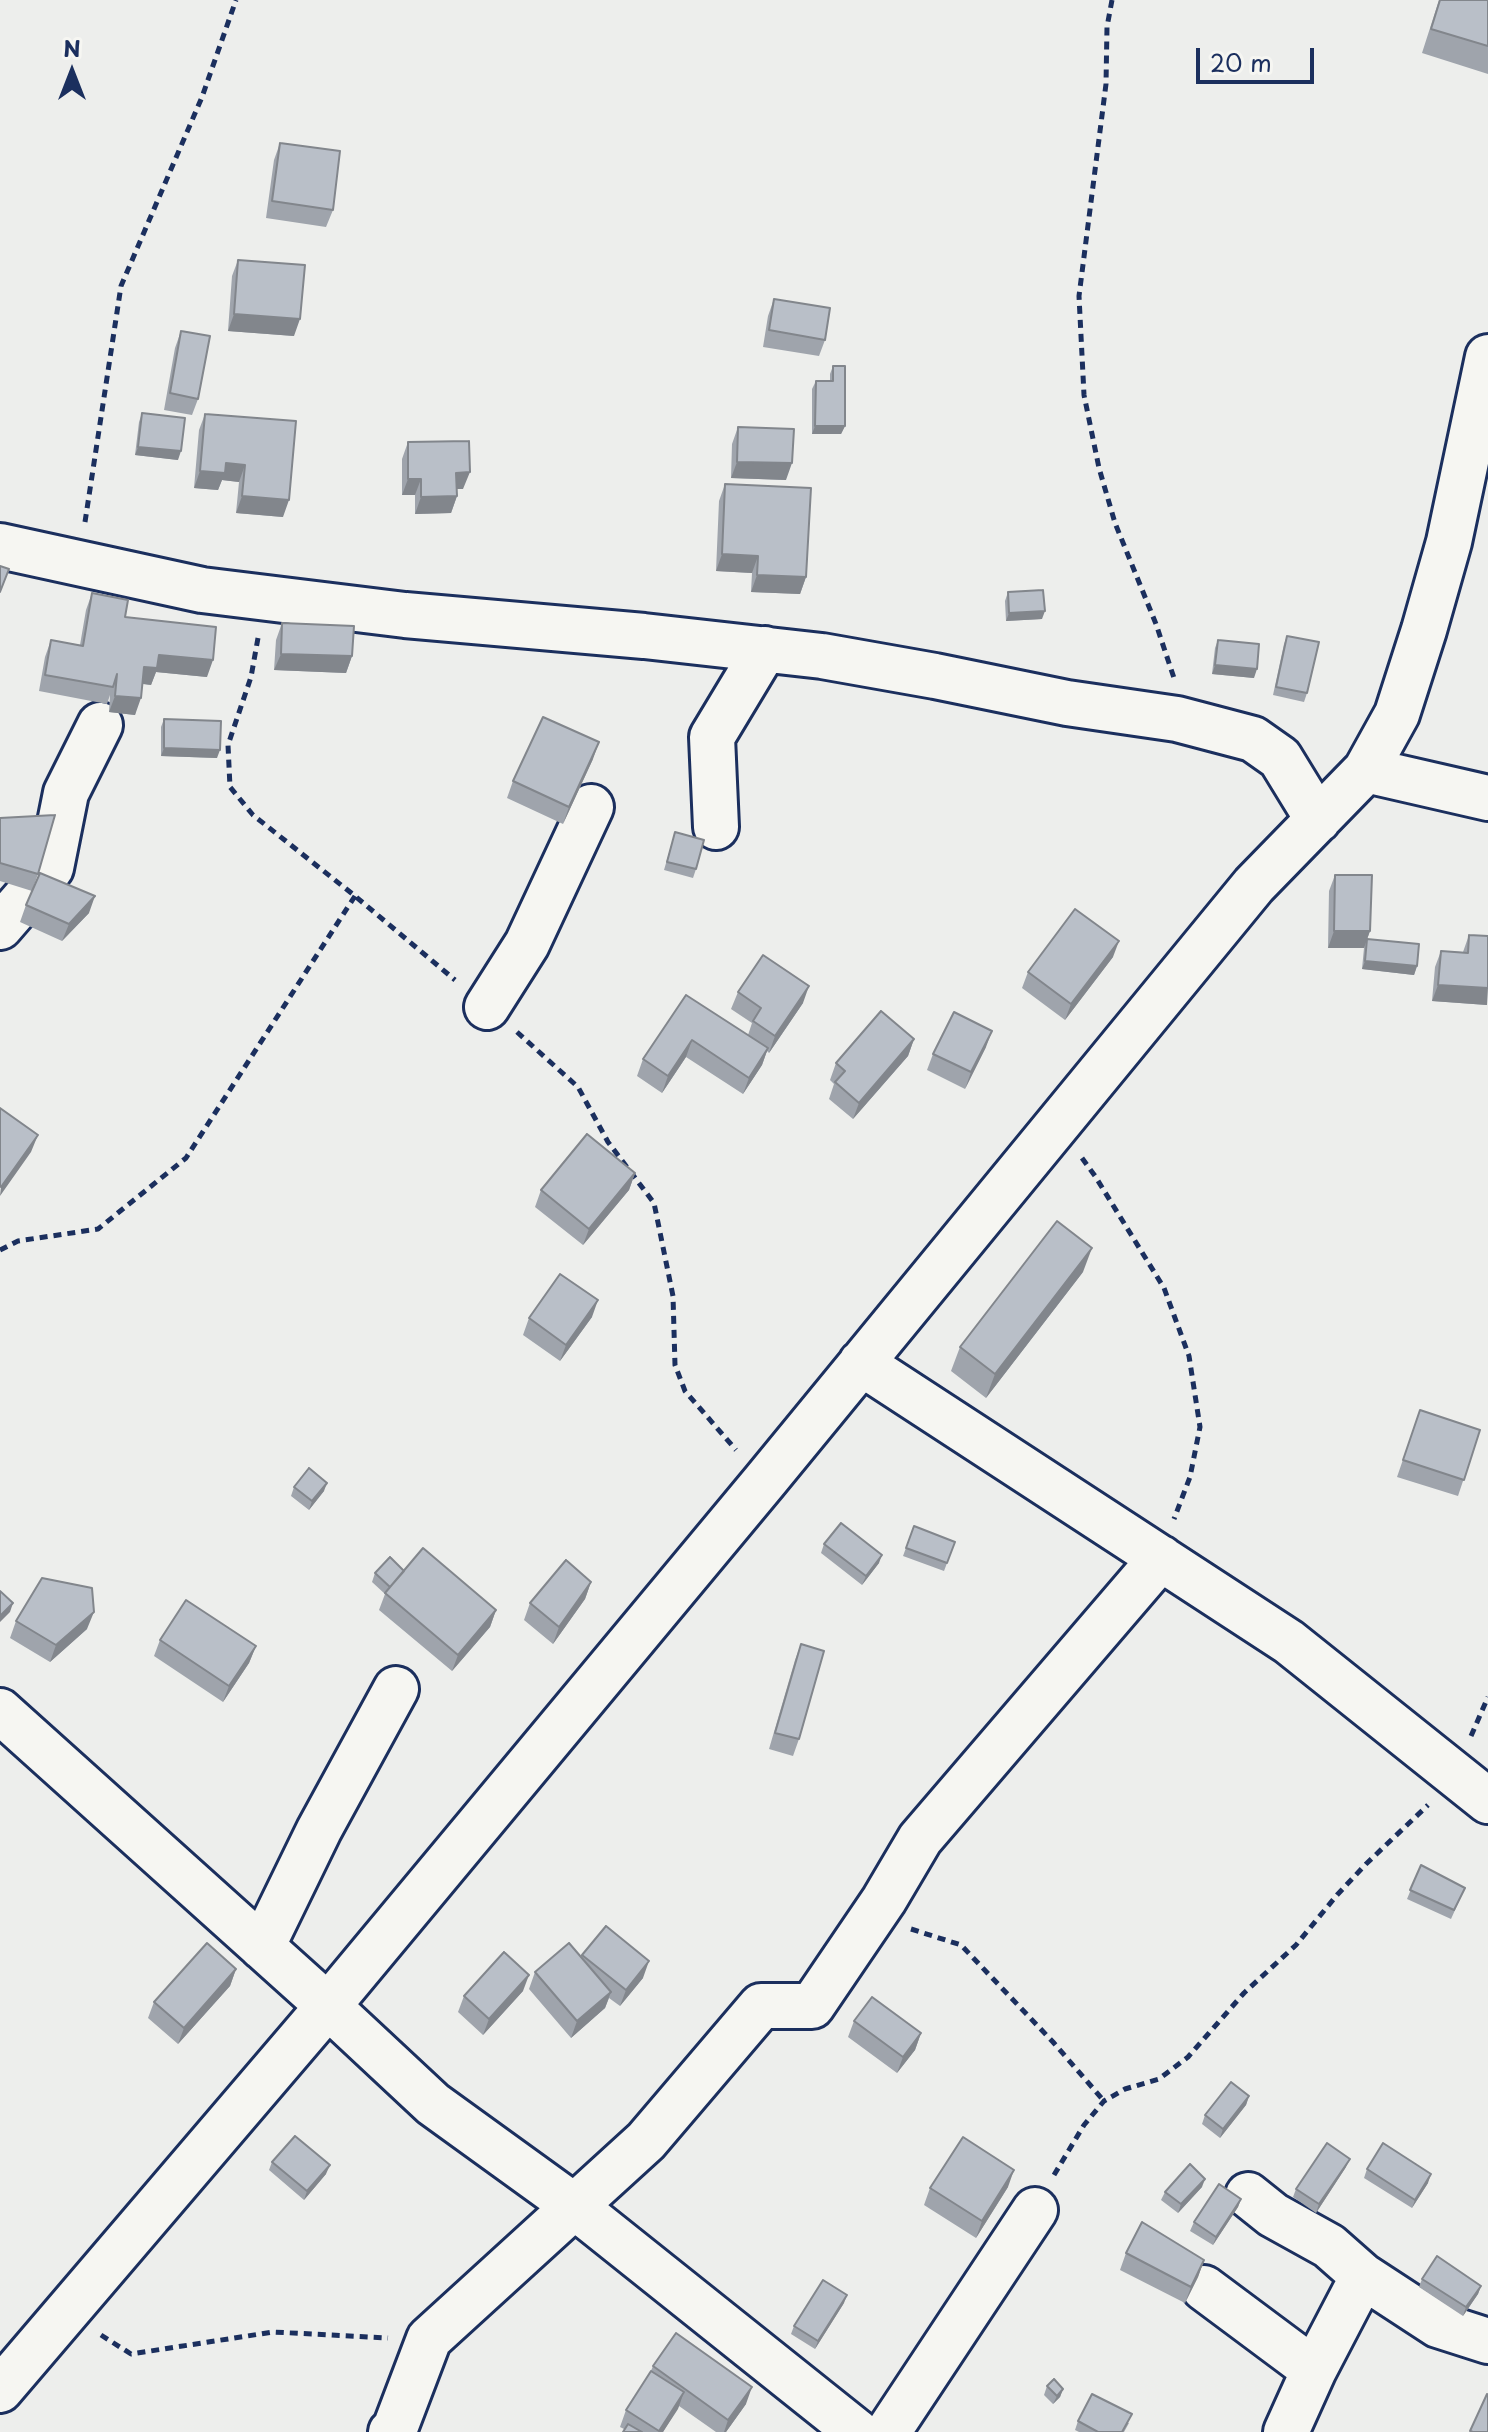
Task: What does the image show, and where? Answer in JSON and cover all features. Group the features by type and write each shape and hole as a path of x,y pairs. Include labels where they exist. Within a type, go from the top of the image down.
{"street":[{"path":"0,2390 328,2006 1254,885 1366,770 1397,714 1449,542 1477,471 1488,357"},
{"path":"0,546 202,590 405,615 765,649 864,663 1067,703 1184,721 1253,739 1280,758 1318,820"},
{"path":"716,827 712,737 765,649"},
{"path":"0,927 51,868 66,793 100,725"},
{"path":"1366,770 1488,798"},
{"path":"487,1007 527,944 591,807"},
{"path":"861,1363 1289,1642 1472,1788"},
{"path":"391,2432 429,2339 646,2141 761,2006 812,2006 920,1839 1161,1558"},
{"path":"262,1947 319,1830 396,1689"},
{"path":"0,1711 433,2104 574,2206 857,2432"},
{"path":"1248,2195 1273,2215 1329,2246 1363,2276 1438,2325 1488,2341"},
{"path":"888,2432 1035,2210"},
{"path":"1286,2432 1363,2276"},
{"path":"1204,2288 1314,2370"}],"path":[{"path":"79,563 121,286 202,97 236,0"},
{"path":"1112,0 1107,27 1106,84 1079,296 1084,395 1099,468 1115,523 1172,668 1184,721"},
{"path":"0,1250 18,1241 98,1229 186,1158 355,896"},
{"path":"1057,1125 1095,1176 1164,1288 1189,1356 1200,1427 1190,1477 1161,1558"},
{"path":"1035,2210 1063,2157 1104,2101 1125,2089 1159,2079 1188,2057 1244,1993 1296,1945 1366,1864 1472,1788"},
{"path":"873,1916 961,1945 1104,2101"},
{"path":"67,2313 131,2354 273,2332 429,2339"}],"building":[{"path":"1440,0 1488,0 1488,46 1431,29"},
{"path":"280,143 340,151 333,210 272,201"},
{"path":"238,260 305,265 300,319 234,314"},
{"path":"774,299 830,308 825,340 769,330"},
{"path":"181,331 210,336 198,399 170,393"},
{"path":"833,366 845,366 845,426 815,426 816,381 833,381"},
{"path":"142,413 185,418 181,451 138,447"},
{"path":"205,414 296,421 289,500 242,496 245,465 226,463 225,473 200,471"},
{"path":"738,427 794,429 792,463 737,462"},
{"path":"469,441 470,472 456,473 457,496 421,497 421,479 408,479 408,442"},
{"path":"725,484 811,488 806,577 757,575 758,556 722,554"},
{"path":"0,566 9,569 0,592"},
{"path":"1043,590 1045,611 1009,613 1008,592"},
{"path":"92,593 128,600 125,617 216,627 213,660 159,655 157,668 144,667 141,698 115,696 117,674 113,687 45,675 51,640 83,646"},
{"path":"282,623 354,626 352,656 281,654"},
{"path":"1287,636 1319,642 1307,693 1276,687"},
{"path":"1218,640 1259,644 1257,669 1215,665"},
{"path":"543,717 599,742 569,807 513,781"},
{"path":"164,719 221,721 220,750 164,748"},
{"path":"55,815 38,874 0,863 0,818"},
{"path":"675,832 704,840 696,869 667,862"},
{"path":"40,873 95,896 69,924 26,905"},
{"path":"1335,875 1372,875 1370,931 1334,931"},
{"path":"1075,909 1119,941 1071,1004 1028,972"},
{"path":"1469,935 1488,936 1488,988 1438,985 1441,951 1468,953"},
{"path":"1367,939 1419,944 1417,966 1365,961"},
{"path":"763,955 809,986 775,1036 753,1021 761,1008 738,992"},
{"path":"686,995 768,1048 749,1078 692,1040 668,1076 643,1059"},
{"path":"881,1011 914,1039 859,1103 835,1082 845,1071 836,1063"},
{"path":"954,1012 992,1031 971,1072 933,1054"},
{"path":"0,1108 38,1135 1,1187 0,1186"},
{"path":"587,1134 635,1173 589,1229 541,1190"},
{"path":"1057,1221 1092,1248 995,1374 960,1347"},
{"path":"560,1274 598,1300 566,1345 529,1318"},
{"path":"1420,1410 1480,1430 1464,1480 1403,1460"},
{"path":"309,1468 327,1483 312,1501 294,1487"},
{"path":"841,1523 882,1555 866,1576 824,1544"},
{"path":"914,1526 955,1542 947,1563 906,1548"},
{"path":"423,1548 496,1610 458,1655 385,1593"},
{"path":"390,1557 404,1571 390,1587 375,1573"},
{"path":"566,1560 591,1582 559,1627 530,1603"},
{"path":"42,1578 92,1588 94,1612 56,1645 16,1621"},
{"path":"0,1591 13,1603 0,1616"},
{"path":"186,1600 256,1646 229,1686 160,1640"},
{"path":"801,1644 824,1651 799,1739 775,1733"},
{"path":"1421,1865 1465,1888 1454,1910 1410,1890"},
{"path":"606,1926 649,1961 626,1990 582,1955"},
{"path":"207,1943 236,1969 184,2028 154,2002"},
{"path":"569,1943 611,1992 577,2021 535,1972"},
{"path":"504,1952 529,1975 489,2019 464,1996"},
{"path":"872,1997 921,2033 903,2057 854,2021"},
{"path":"1231,2082 1249,2096 1223,2129 1205,2115"},
{"path":"295,2136 330,2165 307,2191 272,2162"},
{"path":"963,2137 1014,2170 982,2221 930,2188"},
{"path":"1327,2143 1350,2159 1319,2204 1296,2189"},
{"path":"1383,2143 1431,2174 1415,2200 1367,2169"},
{"path":"1190,2164 1205,2179 1181,2204 1165,2192"},
{"path":"1219,2184 1241,2199 1216,2237 1194,2222"},
{"path":"1142,2222 1204,2260 1191,2287 1126,2253"},
{"path":"1437,2256 1481,2286 1466,2307 1422,2279"},
{"path":"823,2280 847,2295 818,2341 794,2326"},
{"path":"676,2333 752,2387 728,2420 653,2366"},
{"path":"651,2371 684,2392 659,2431 626,2410"},
{"path":"1054,2379 1063,2389 1057,2396 1047,2386"},
{"path":"1092,2394 1132,2414 1122,2432 1098,2432 1078,2421"},
{"path":"1487,2394 1488,2432 1470,2431"},
{"path":"628,2424 642,2432 623,2432"}]}
